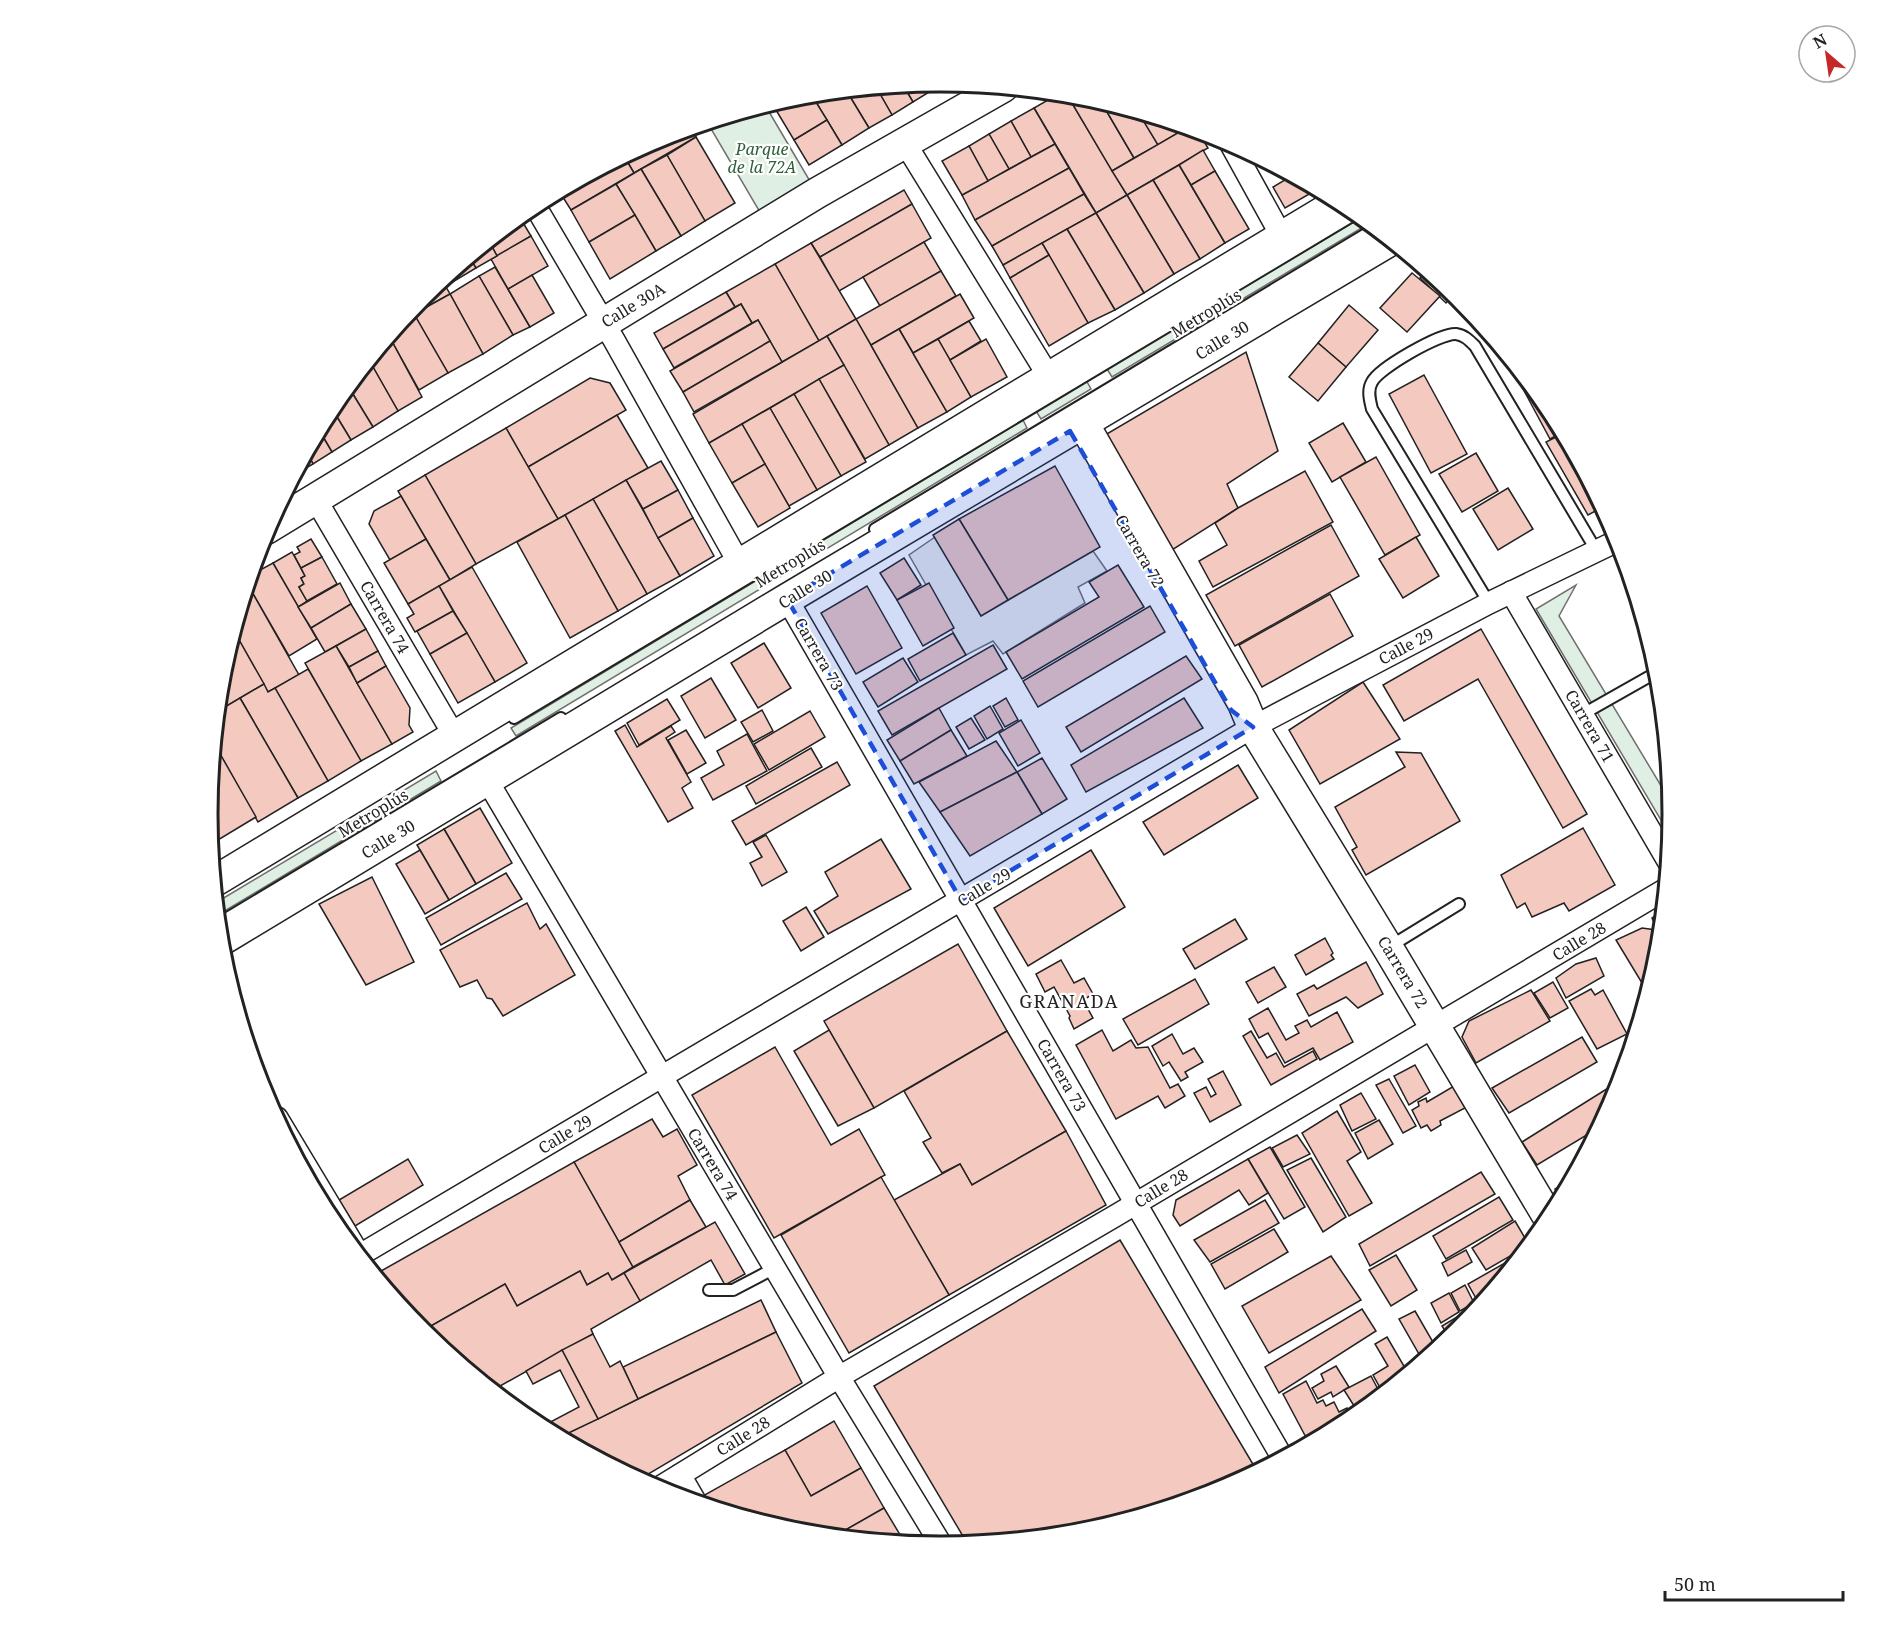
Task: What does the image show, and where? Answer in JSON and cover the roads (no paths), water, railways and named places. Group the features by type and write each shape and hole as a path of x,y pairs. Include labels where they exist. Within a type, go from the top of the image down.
{"main road":[{"name":"Calle 30A","path":"281,519 817,193 992,93"},
{"path":"222,877 1332,207"},
{"name":"Calle 30","path":"229,935 1384,244"},
{"name":"Carrera 72","path":"1076,427 1149,554 1231,710 1253,727 1389,948 1544,1210"}],"street":[{"path":"905,143 1049,378"},
{"path":"1236,155 1282,237"},
{"path":"539,213 740,565"},
{"name":"Carrera 74","path":"315,498 455,737"},
{"name":"Calle 29","path":"367,1251 1253,727 1489,603 1610,544"},
{"name":"Carrera 71","path":"1511,592 1661,850"},
{"name":"Carrera 73","path":"787,599 1279,1451"},
{"name":"Carrera 74","path":"487,780 839,1377 936,1536"},
{"name":"Calle 28","path":"668,1482 839,1377 1657,894"},
{"path":"680,1475 689,1490"}],"lane":[{"name":"Metroplús","path":"508,721 1349,218"},
{"name":"Metroplús","path":"868,534 1368,233"},
{"path":"1489,603 1372,409 1369,398 1371,383 1383,369 1444,335 1457,334 1468,338 1475,346 1596,550"},
{"path":"1582,714 1650,676"},
{"name":"Metroplús","path":"227,918 572,711"},
{"path":"1389,948 1459,904"},
{"path":"709,1290 733,1290 775,1268"}],"district":[{"name":"GRANADA","path":"1069,1002"}],"park label":[{"name":"Parque de la 72A","path":"762,158"}]}
